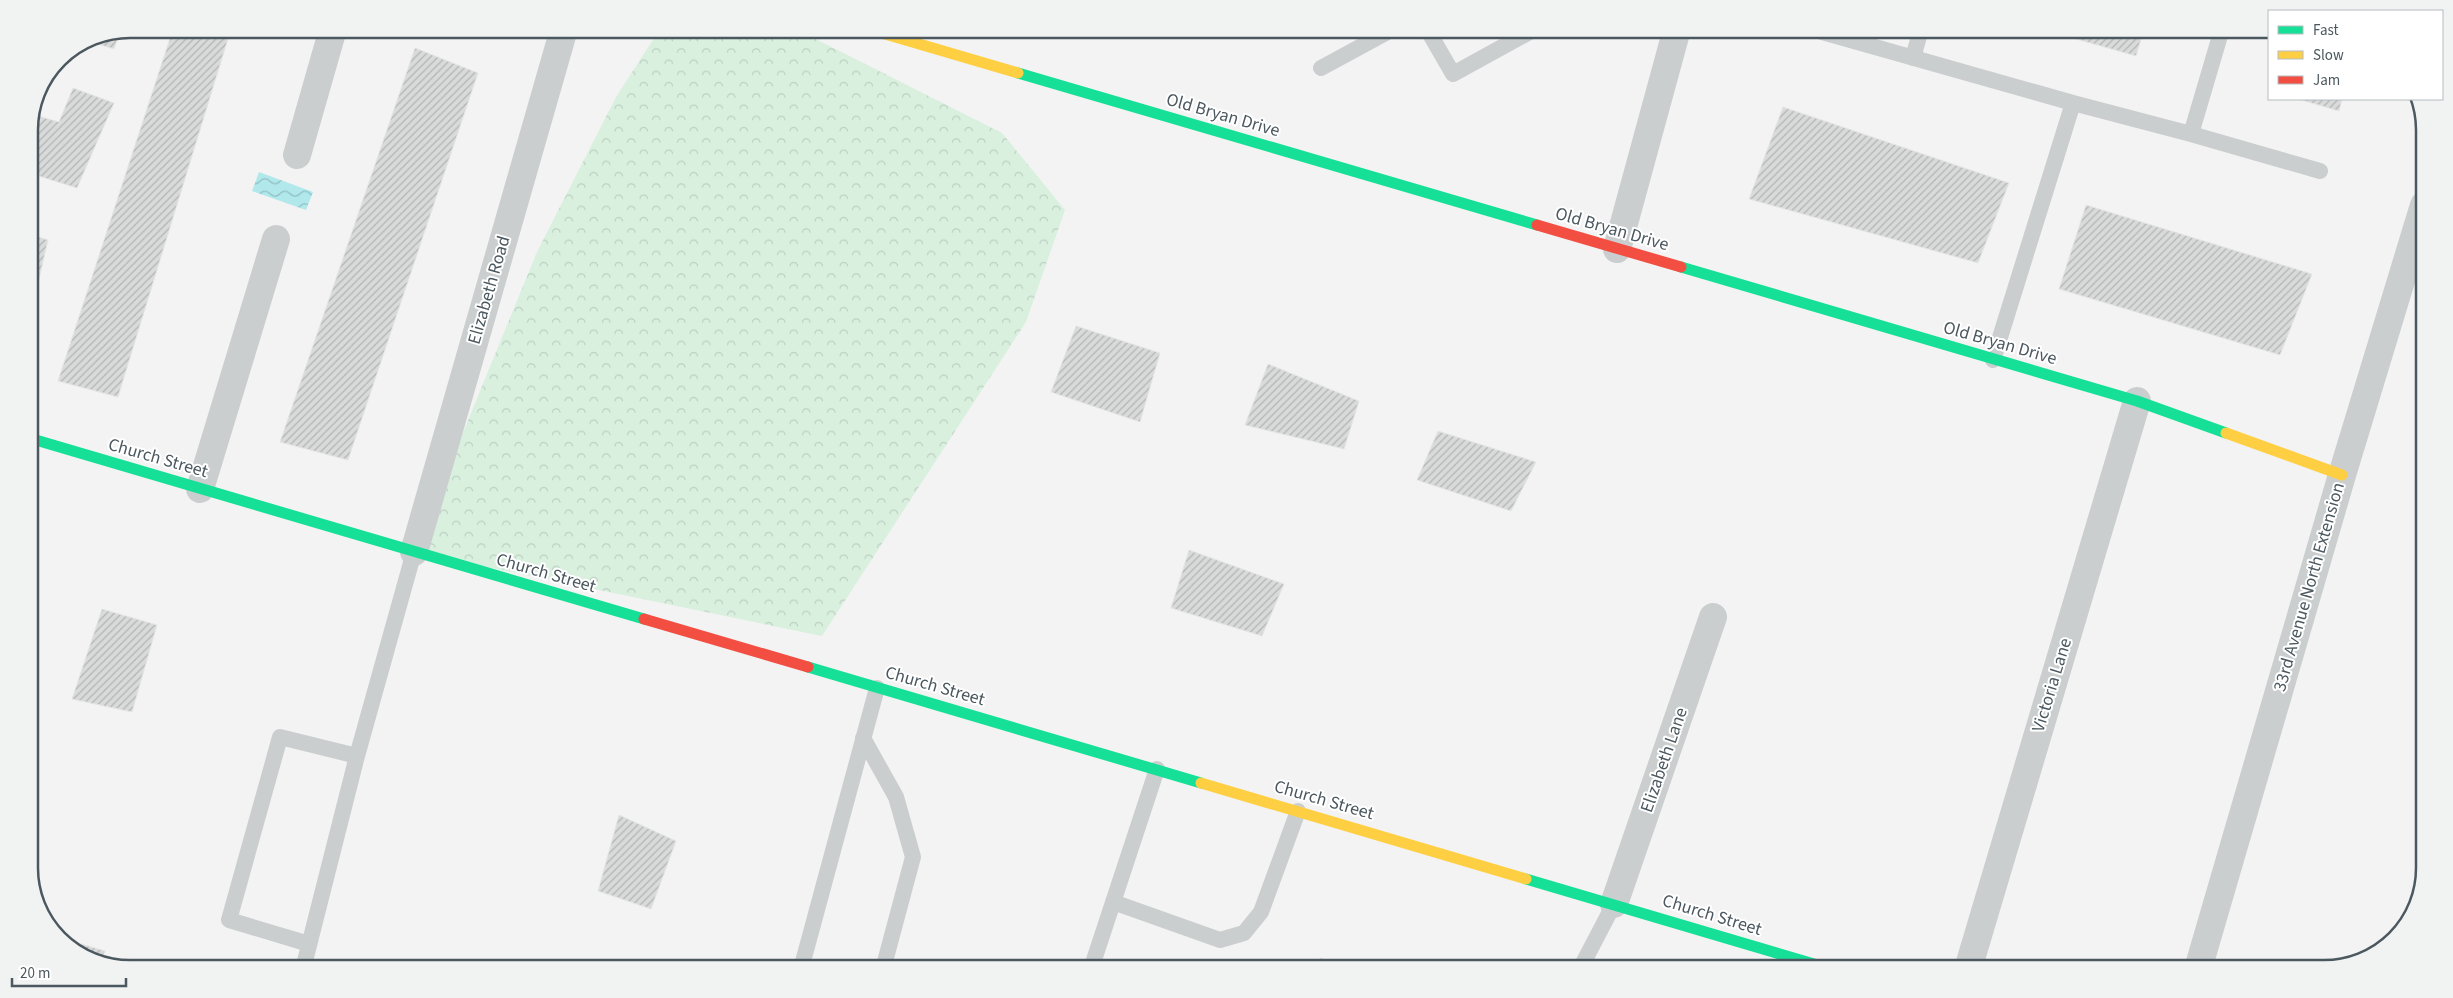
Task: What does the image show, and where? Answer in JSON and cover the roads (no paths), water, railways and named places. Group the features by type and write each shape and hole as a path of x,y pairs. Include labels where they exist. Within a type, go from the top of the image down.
{"street":[{"path":"297,156 330,38"},
{"name":"Elizabeth Road","path":"414,552 561,38"},
{"name":"Old Bryan Drive","path":"899,38 2137,401 2342,475"},
{"path":"1617,249 1675,38"},
{"name":"33rd Avenue North Extension","path":"2201,960 2342,475 2415,234"},
{"path":"200,489 276,239"},
{"name":"Victoria Lane","path":"1971,960 2137,401"},
{"name":"Church Street","path":"38,441 1801,960"},
{"name":"Elizabeth Lane","path":"1614,904 1713,617"}],"lane":[{"path":"1322,68 1377,38"},
{"path":"1432,38 1453,74 1519,38"},
{"path":"1843,38 2320,171"},
{"path":"1913,58 1919,38"},
{"path":"2191,134 2219,38"},
{"path":"1993,360 2073,102"},
{"path":"305,960 357,756 414,552"},
{"path":"803,960 877,688"},
{"path":"309,944 229,920 280,737 357,756"},
{"path":"863,738 896,797 913,857 885,960"},
{"path":"1094,960 1157,770"},
{"path":"1113,902 1220,940 1244,933 1261,912 1298,811"},
{"path":"1585,960 1614,904"}],"water":[{"path":"259,172 313,192 306,210 252,191"}]}
